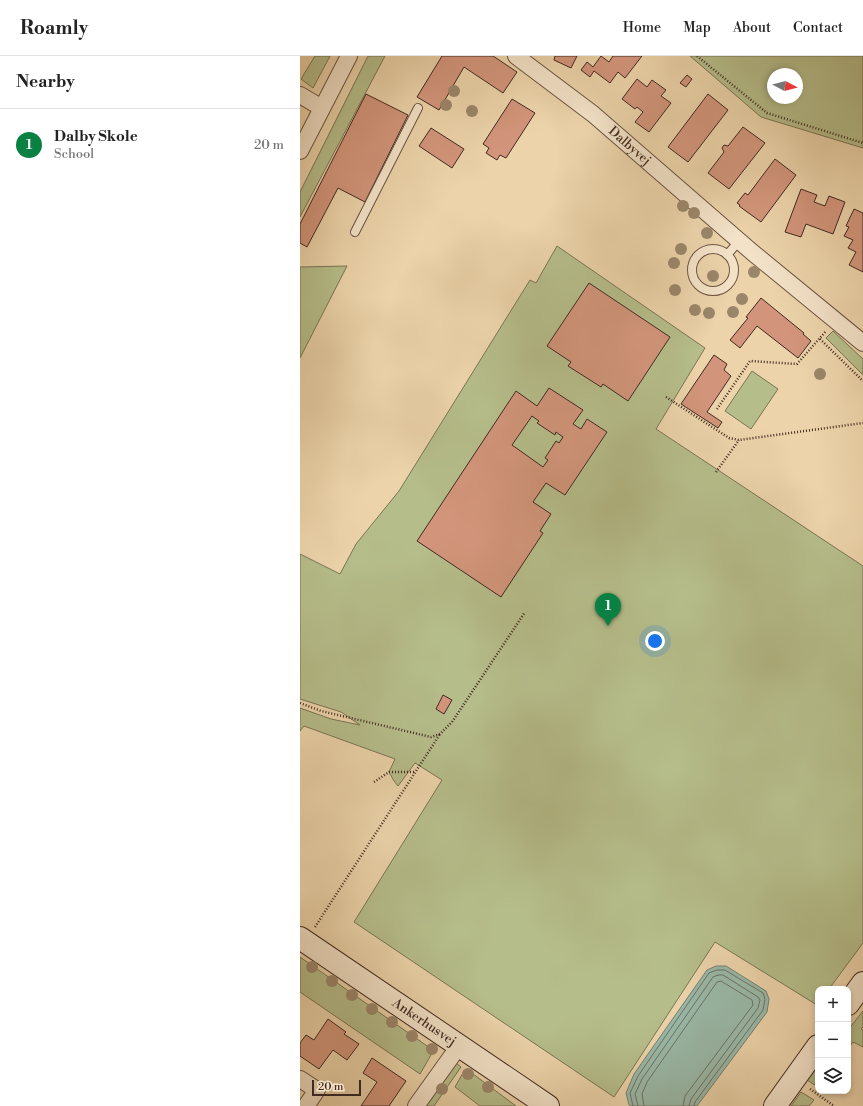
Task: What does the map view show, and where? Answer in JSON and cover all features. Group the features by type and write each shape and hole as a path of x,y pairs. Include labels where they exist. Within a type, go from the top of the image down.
{"street":[{"path":"300,151 349,56"},
{"name":"Dalbyvej","path":"516,56 593,114 739,241 863,343"},
{"path":"300,95 322,108"},
{"name":"Ankerhusvej","path":"303,940 548,1106"},
{"path":"851,1000 863,983"},
{"path":"416,1106 459,1046"},
{"path":"775,1106 815,1050"},
{"path":"300,1079 317,1090 308,1105"}],"lane":[{"path":"355,232 418,108"},
{"path":"727,255 739,241"},
{"path":"710,250 721,251 727,255 732,263 733,270 731,280 728,284 723,288 713,291 708,291 700,286 694,278 692,270 698,256 705,251 710,250"}],"path":[{"path":"697,56 768,113 863,143"},
{"path":"717,409 750,361 798,364 836,321"},
{"path":"820,339 863,381"},
{"path":"666,397 729,438 739,440 863,424"},
{"path":"716,472 739,440"},
{"path":"303,940 440,734 452,722 525,612"},
{"path":"300,703 321,710 431,737 440,734"},
{"path":"374,782 389,772 415,772"},
{"path":"795,1078 834,1106"}],"green space":[{"path":"315,56 330,56 313,88 301,79"},
{"path":"368,56 385,56 300,217 300,192"},
{"path":"690,56 863,56 863,148 761,117"},
{"path":"557,246 705,348 656,429 863,566 863,943 831,986 815,986 815,1004 715,942 614,1097 354,922 442,780 415,763 398,786 389,772 395,759 304,726 300,731 300,708 331,719 360,725 341,712 300,699 300,554 340,574 356,544 399,491 530,280 536,283"},
{"path":"347,266 300,358 300,267"},
{"path":"833,331 863,359 863,375 826,338"},
{"path":"752,371 778,389 751,429 725,411"},
{"path":"300,957 430,1048 431,1055 420,1074 300,992"},
{"path":"863,1011 863,1027 861,1029 863,1030 863,1047 853,1042 851,1045 851,1026"},
{"path":"456,1063 461,1067 434,1106 426,1106"},
{"path":"469,1071 516,1106 480,1106 455,1087 463,1073"},
{"path":"815,1071 815,1085 807,1080"},
{"path":"801,1092 814,1100 809,1106 791,1106"}],"water":[{"path":"716,966 726,966 766,991 769,999 767,1012 697,1106 629,1105 626,1093 634,1074 707,970"}],"building":[{"path":"442,56 493,56 517,72 503,93 464,67 439,110 417,97"},
{"path":"555,56 577,56 571,68 554,60"},
{"path":"601,56 609,62 613,56 642,56 625,78 618,72 610,83 594,71 590,77 581,70 587,62 593,67"},
{"path":"687,75 692,79 686,87 680,83"},
{"path":"637,79 647,87 652,80 666,90 661,96 671,103 649,132 635,122 643,112 637,107 635,109 622,99"},
{"path":"366,94 408,115 365,202 338,188 307,247 300,243 300,224"},
{"path":"708,94 728,110 688,162 668,147"},
{"path":"512,99 535,113 506,158 500,155 497,160 486,153 489,148 483,144"},
{"path":"743,127 765,143 729,189 708,173 724,152 722,148 724,145 728,146"},
{"path":"431,128 464,149 452,168 419,146"},
{"path":"775,159 796,175 761,222 737,203 745,193 748,195"},
{"path":"801,189 817,195 814,202 825,206 829,196 845,202 833,234 806,224 801,237 785,232"},
{"path":"854,209 863,213 863,272 849,265 856,252 848,248 853,240 844,236 849,227 846,226"},
{"path":"589,283 670,337 628,401 603,384 601,387 568,366 571,362 547,346"},
{"path":"761,298 804,333 803,334 811,341 798,358 757,326 740,348 730,340 748,318 746,317"},
{"path":"714,355 727,364 724,370 731,376 707,412 722,422 718,428 681,404"},
{"path":"549,388 583,410 573,424 581,429 587,419 607,432 565,495 546,483 533,502 551,514 540,531 543,533 501,597 417,541 516,391 537,406","holes":["532,416 539,421 537,423 555,435 556,432 563,437 559,443 556,441 545,458 548,460 543,467 512,445"]},
{"path":"443,695 452,700 444,714 436,709"},
{"path":"328,1019 346,1032 344,1034 359,1044 347,1060 333,1050 319,1069 300,1056 300,1043 306,1035 314,1040"},
{"path":"372,1058 406,1081 389,1106 361,1106 377,1082 363,1073"}],"place":[{"name":"Dalby Skole","path":"608,626"}]}
